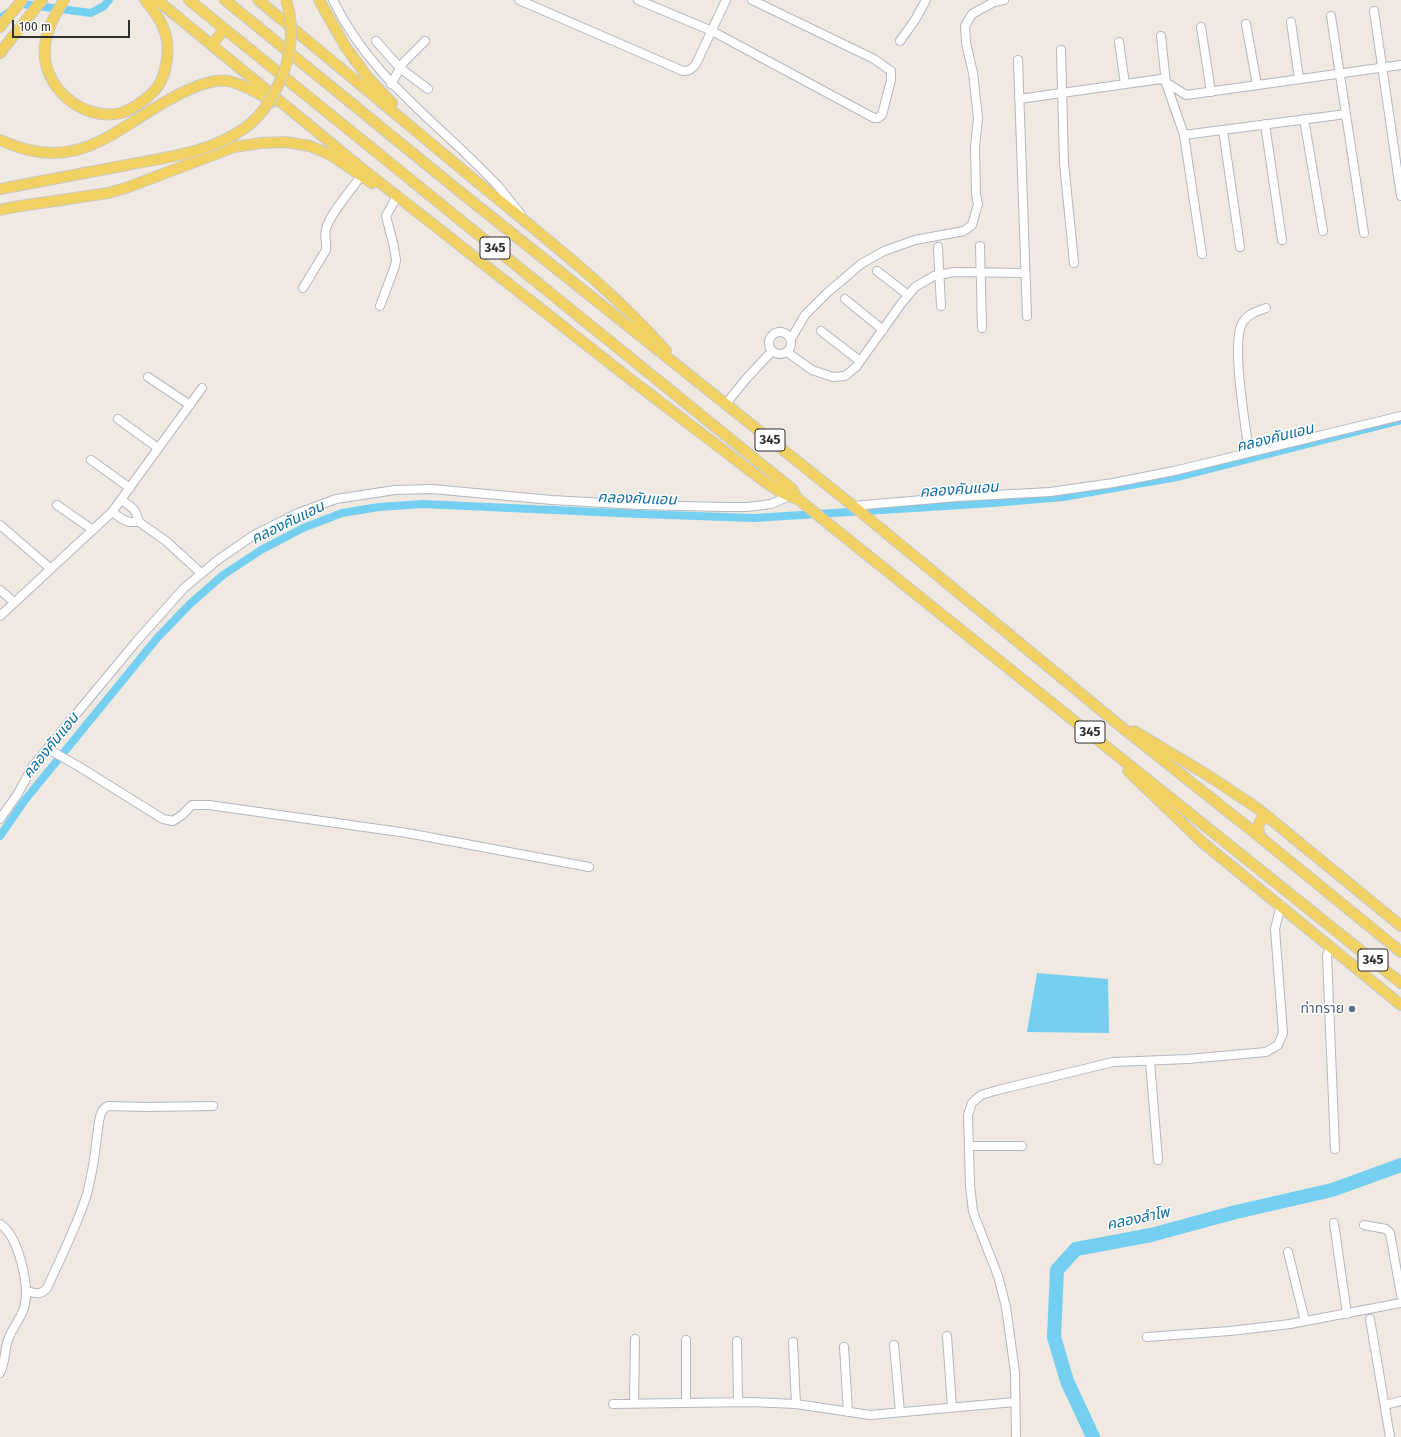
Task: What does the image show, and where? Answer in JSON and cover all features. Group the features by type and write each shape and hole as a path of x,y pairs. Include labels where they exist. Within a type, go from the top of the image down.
{"main road":[{"path":"0,27 22,0"},
{"path":"0,53 42,0"},
{"path":"64,0 46,35 44,49 50,75 56,87 64,96 75,104 89,112 104,114 121,112 137,105 149,96 161,82 165,68 167,40 162,23 146,0"},
{"name":"345","path":"158,0 341,151 661,403 761,479 797,499 835,529 1401,983"},
{"name":"345","path":"189,0 792,489 797,499"},
{"name":"345","path":"225,0 459,191 855,508 1119,725 1401,952"},
{"name":"345","path":"258,0 594,279 647,330 683,371"},
{"path":"0,189 188,154 227,139 246,128 272,97 287,64 291,41 291,22 286,0"},
{"path":"319,0 345,46 368,78 405,118 431,143"},
{"path":"212,45 224,29"},
{"path":"0,140 18,147 38,152 60,152 83,148 98,143 167,99 202,84 228,81 259,92 341,151"},
{"path":"0,210 108,193 126,188 234,147 261,143 285,142 310,146 331,155 506,281"},
{"path":"1081,725 1202,842 1281,905 1401,1005"},
{"path":"1119,725 1140,733 1257,808 1401,926"},
{"path":"1260,837 1258,827 1260,821 1270,818"},
{"path":"1220,856 1218,852 1220,847 1228,844"}],"street":[{"path":"333,0 348,28 366,55 391,84 498,186 526,222"},
{"path":"519,0 683,71 689,71 693,68 726,0"},
{"path":"638,0 712,31 874,118 878,118 882,115 891,80 890,71 874,59 752,0"},
{"path":"900,41 915,20 926,0"},
{"path":"791,339 786,334 779,332 775,333 770,338 769,345 772,351 780,354 787,352 791,346 791,339 805,315 860,264 890,249 915,240 964,231 972,225 978,204 976,194 974,147 978,118 973,73 966,43 965,26 972,14 994,2 1004,0"},
{"path":"1374,11 1401,196"},
{"path":"1331,16 1364,233"},
{"path":"1291,22 1299,79"},
{"path":"1246,24 1257,85"},
{"path":"1202,27 1211,92"},
{"path":"1161,36 1166,83 1184,135 1202,254"},
{"path":"376,41 400,68 428,89"},
{"path":"391,84 400,68 425,41"},
{"path":"1119,42 1125,84"},
{"path":"1061,50 1064,163 1074,263"},
{"path":"1018,60 1027,316"},
{"path":"1019,99 1161,79 1186,95 1401,65"},
{"path":"1184,135 1346,114"},
{"path":"1304,119 1323,231"},
{"path":"1265,124 1282,240"},
{"path":"1223,130 1240,247"},
{"path":"303,288 326,250 327,245 325,236 329,220 361,176"},
{"path":"380,306 395,266 394,247 386,216 395,200"},
{"path":"980,246 982,328"},
{"path":"938,247 941,306"},
{"path":"877,271 908,295"},
{"path":"787,352 812,370 833,377 845,376 856,367 915,287 934,276 954,272 1025,273"},
{"path":"845,299 882,330"},
{"path":"1249,452 1239,371 1239,330 1242,322 1247,317 1266,308"},
{"path":"821,331 860,361"},
{"path":"725,405 746,379 772,351"},
{"path":"148,376 190,405"},
{"path":"0,616 112,512 202,388"},
{"path":"855,508 1075,489 1174,471 1401,416"},
{"path":"118,419 158,448"},
{"path":"91,460 130,488"},
{"path":"0,819 18,795 33,766 136,642 184,588 201,573 254,535 298,513 336,499 395,490 432,489 552,500 640,505 723,507 747,507 797,499"},
{"path":"121,500 130,505 136,512 138,522"},
{"path":"57,505 93,530"},
{"path":"112,512 129,522 138,522 166,542 201,573"},
{"path":"0,525 51,569"},
{"path":"0,590 14,602"},
{"path":"48,749 163,819 173,821 182,815 192,805 209,806 407,833 589,867"},
{"path":"1016,1437 1015,1373 1006,1307 998,1276 973,1212 970,1185 968,1115 972,1103 981,1095 1113,1062 1188,1059 1266,1052 1278,1045 1283,1033 1275,929 1281,905"},
{"path":"1331,948 1327,955 1335,1149"},
{"path":"1150,1061 1158,1160"},
{"path":"26,1291 39,1293 48,1288 73,1231 87,1192 102,1110 108,1106 213,1106"},
{"path":"969,1146 1022,1146"},
{"path":"1334,1223 1347,1314"},
{"path":"0,1224 9,1232 14,1241 21,1261 26,1291 25,1305 19,1321 8,1338 5,1360 0,1373"},
{"path":"1364,1225 1386,1229 1390,1233 1401,1295"},
{"path":"1288,1252 1305,1321"},
{"path":"1147,1337 1230,1331 1305,1321 1401,1303"},
{"path":"1370,1319 1390,1437"},
{"path":"947,1336 952,1407"},
{"path":"634,1403 635,1339"},
{"path":"686,1340 686,1402"},
{"path":"737,1341 738,1401"},
{"path":"793,1342 796,1404"},
{"path":"894,1345 900,1412"},
{"path":"844,1347 848,1412"},
{"path":"612,1404 738,1401 796,1404 870,1415 1015,1402"},
{"path":"1385,1405 1401,1402"}],"water":[{"path":"1037,973 1108,979 1109,1033 1027,1032"}],"waterway":[{"path":"0,18 22,4 91,13 104,6 109,0"},
{"name":"คลองคันแอน","path":"0,836 25,800 158,637 191,603 223,575 261,550 303,528 342,513 379,507 423,504 754,518 993,503 1063,497 1177,477 1401,420"},
{"name":"คลองลำโพ","path":"1093,1437 1067,1381 1054,1337 1057,1270 1076,1249 1151,1235 1236,1212 1332,1190 1401,1165"}],"place":[{"name":"ท่าทราย","path":"1352,1009"}]}
